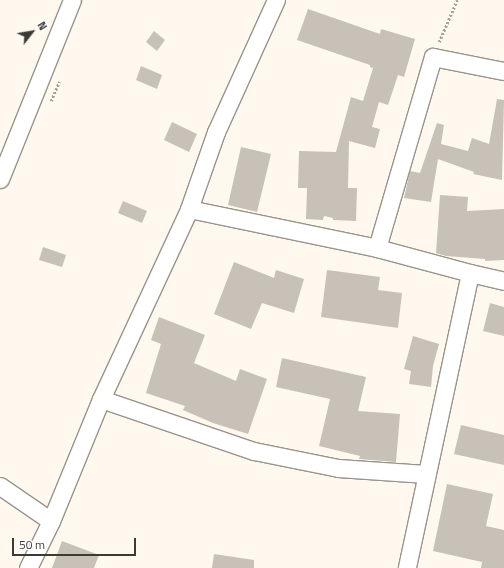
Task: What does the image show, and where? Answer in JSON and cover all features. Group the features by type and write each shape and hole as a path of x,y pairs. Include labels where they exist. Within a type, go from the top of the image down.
{"street":[{"path":"0,179 72,0"},
{"path":"28,568 51,521 101,400 189,209 216,132 276,0"},
{"path":"377,248 433,57 504,71"},
{"path":"189,209 377,248 504,281"},
{"path":"408,568 426,474 470,273"},
{"path":"101,400 254,451 338,468 426,474"},
{"path":"0,486 51,521"}],"path":[{"path":"433,57 457,0"}],"building":[{"path":"308,9 380,34 381,29 415,39 404,77 398,75 388,105 379,102 372,127 380,129 375,148 349,141 348,188 357,188 356,221 333,220 333,218 324,216 323,220 306,219 307,188 298,188 299,151 336,152 351,97 363,101 373,68 370,67 370,65 297,40"},
{"path":"154,31 165,40 157,51 146,42"},
{"path":"141,66 162,75 157,89 136,80"},
{"path":"497,99 504,100 502,180 473,174 474,172 438,159 431,202 404,198 410,171 420,173 437,123 444,125 441,144 468,151 472,138 489,144"},
{"path":"172,122 197,134 189,152 164,140"},
{"path":"241,147 271,154 257,212 228,205"},
{"path":"440,195 468,197 467,211 504,209 504,260 485,261 485,259 446,256 436,253"},
{"path":"123,201 147,211 142,223 118,213"},
{"path":"43,247 66,255 62,267 39,260"},
{"path":"234,262 274,278 276,270 304,279 294,313 262,303 251,329 214,314"},
{"path":"327,270 380,277 378,290 402,293 398,328 321,317"},
{"path":"490,303 504,307 504,336 483,331"},
{"path":"159,317 205,335 194,363 236,381 240,369 267,379 248,434 213,423 183,410 185,406 146,393 161,344 151,340"},
{"path":"413,336 439,344 433,366 431,387 409,384 411,371 404,369"},
{"path":"282,358 366,377 358,411 400,414 396,462 359,459 360,456 319,446 330,399 276,387"},
{"path":"461,425 504,435 504,465 454,454"},
{"path":"447,484 493,494 486,526 504,530 504,568 481,568 482,562 433,551"},
{"path":"62,541 99,555 94,568 52,568"},
{"path":"214,554 254,560 254,568 212,568"}]}
